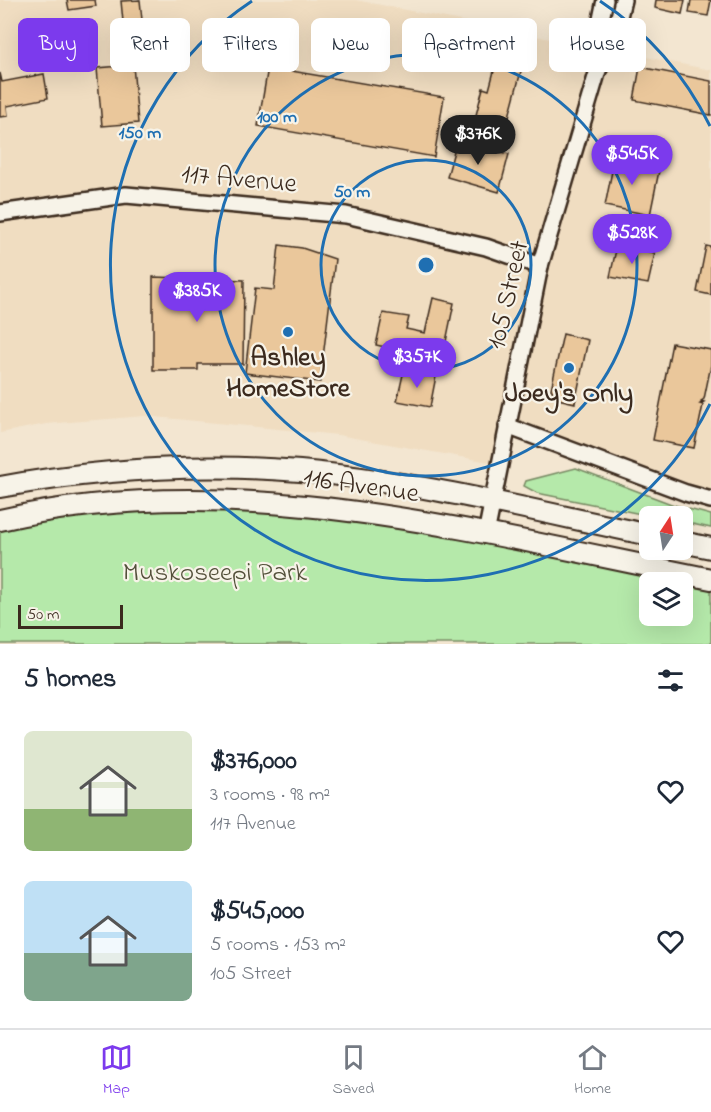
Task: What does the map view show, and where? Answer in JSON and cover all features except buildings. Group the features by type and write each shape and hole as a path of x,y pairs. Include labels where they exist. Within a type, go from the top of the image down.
{"main road":[{"name":"116 Avenue","path":"0,487 50,478 152,468 257,468 347,477 492,502 639,533"},
{"name":"116 Avenue","path":"0,520 112,504 225,501 337,508 486,534 711,579"},
{"path":"693,544 711,548"}],"street":[{"name":"105 Street","path":"601,18 605,0"},
{"name":"105 Street","path":"619,18 623,0"},
{"name":"105 Street","path":"486,534 540,266 597,72"},
{"name":"117 Avenue","path":"0,213 126,195 346,215 486,247 540,266"},
{"path":"507,426 686,493 711,500"}],"shaded area":[{"path":"0,0 356,0 446,18 402,18 402,72 537,72 537,36 549,39 549,72 646,72 646,57 711,70 711,500 508,426 500,464 338,435 145,416 46,424 0,433"}],"green space":[{"path":"576,468 678,506 639,506 639,514 537,493 524,486 526,481"},
{"name":"Muskoseepi Park","path":"281,503 639,572 639,626 693,626 693,583 711,586 711,644 0,644 0,520"},
{"path":"693,510 711,515 711,528 693,524"}],"place":[{"name":"Ashley HomeStore","path":"288,332"},
{"name":"Joey's Only","path":"569,368"}]}
